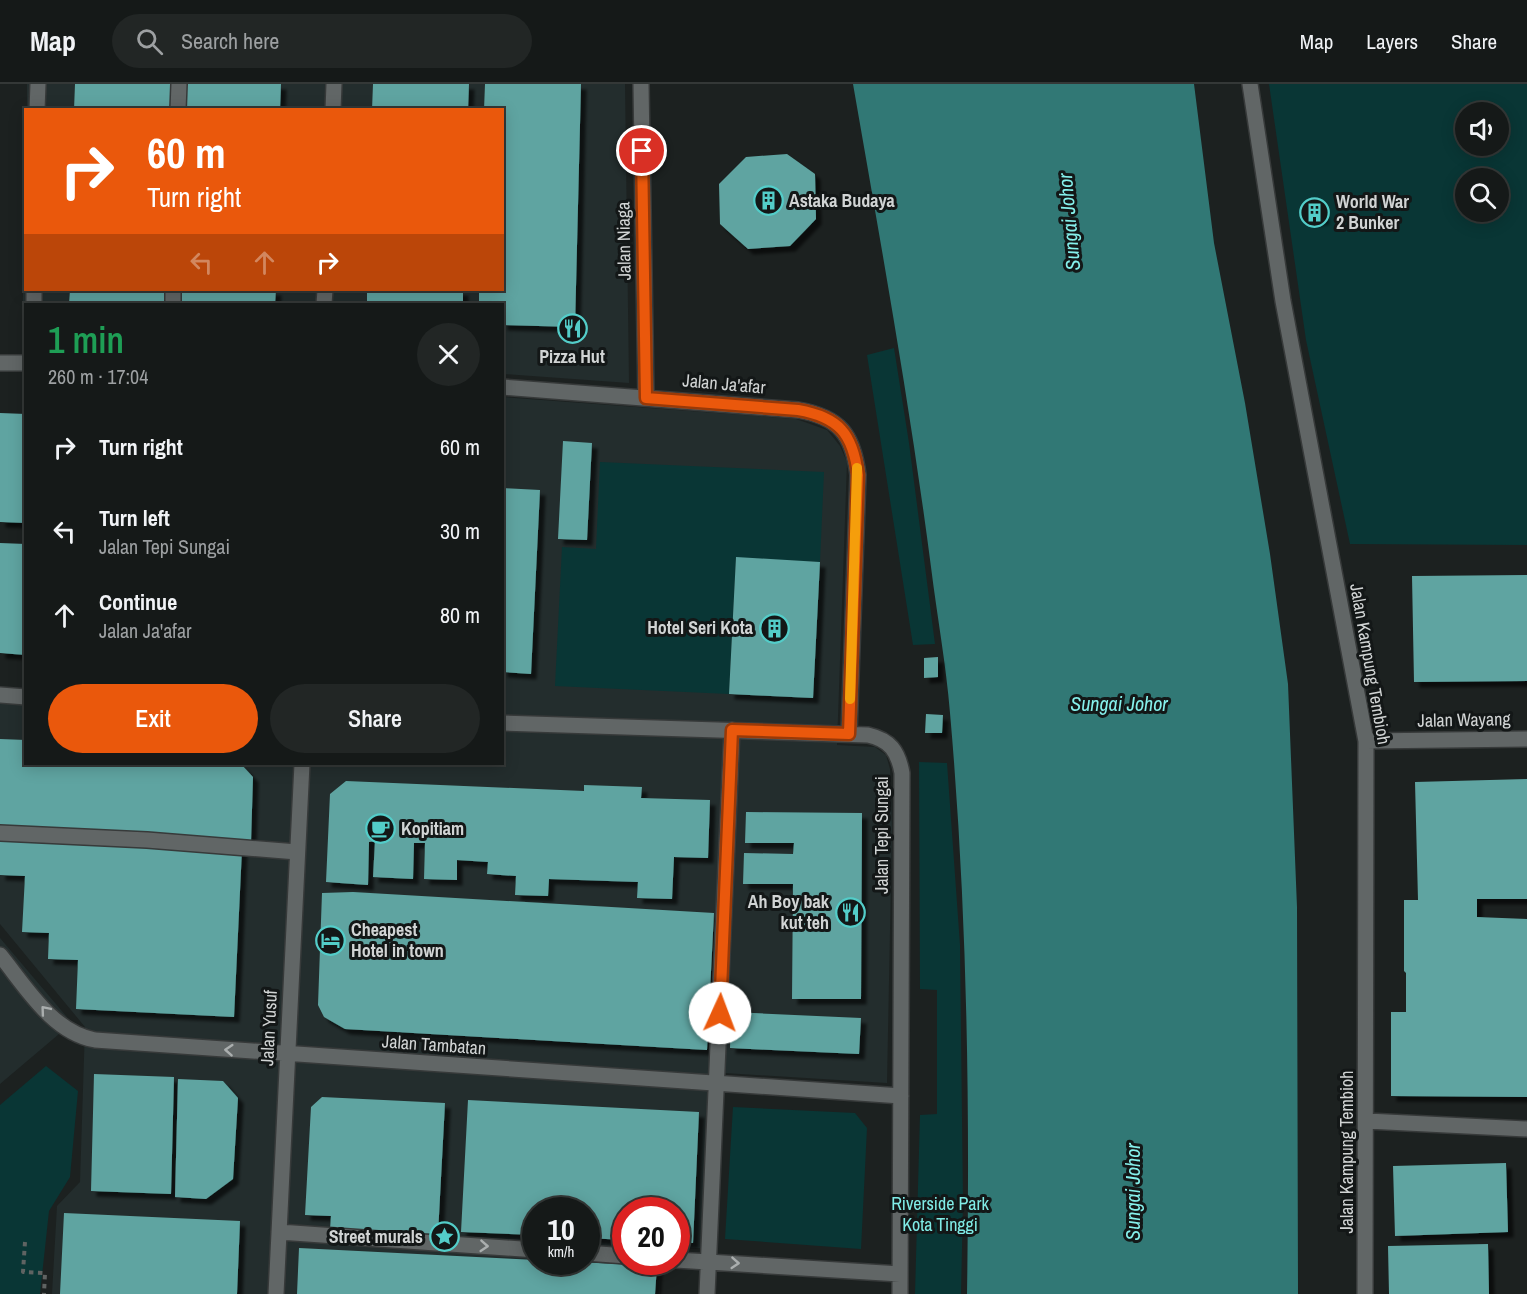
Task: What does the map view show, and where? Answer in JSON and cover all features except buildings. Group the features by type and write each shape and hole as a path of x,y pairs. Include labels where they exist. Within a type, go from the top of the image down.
{"street":[{"path":"37,108 38,84"},
{"path":"178,108 179,84"},
{"path":"333,108 334,84"},
{"name":"Jalan Niaga","path":"641,84 646,398"},
{"name":"Jalan Kampung Tembioh","path":"1250,84 1283,301 1366,741 1365,1294"},
{"path":"0,363 24,363"},
{"name":"Jalan Ja'afar","path":"504,387 798,410 818,414 835,423 848,438 856,456 858,475 849,734"},
{"path":"0,695 24,697"},
{"path":"504,723 849,734"},
{"path":"707,1294 732,730"},
{"name":"Jalan Tepi Sungai","path":"849,734 868,735 886,741 895,750 902,773 900,1294"},
{"name":"Jalan Wayang","path":"1366,741 1527,739"},
{"name":"Jalan Yusuf","path":"276,1294 302,765"},
{"path":"0,833 147,840 297,852"},
{"name":"Jalan Tambatan","path":"0,956 52,1018 76,1036 95,1040 901,1096"},
{"path":"1367,1120 1527,1129"},
{"path":"279,1232 522,1249"},
{"path":"690,1261 900,1274"}],"path":[{"path":"25,1242 23,1272 45,1273 44,1294"}],"shaded area":[{"path":"27,84 625,84 629,383 504,374 504,303 24,303 24,352 22,352 24,229 24,291 504,291 504,108 27,108"},
{"path":"504,397 796,419 827,430 840,446 847,462 837,745 875,747 886,755 890,769 892,827 887,1083 725,1073 714,1249 690,1248 690,1197 612,1197 612,1275 661,1275 660,1294 52,1294 57,1206 80,1182 85,1027 0,924 0,699 24,699 24,765 504,765"},
{"path":"0,938 72,1023 0,1084"}],"green space":[{"path":"1269,84 1527,84 1527,545 1350,544 1306,340"},
{"path":"894,348 909,443 935,644 913,645 867,355"},
{"path":"600,462 824,472 820,562 736,558 729,694 555,686 562,547 596,549"},
{"name":"Riverside Park Kota Tinggi","path":"919,762 947,763 960,945 963,1203 961,1294 915,1294 920,1115 937,1114 937,990 920,989"},
{"path":"46,1066 78,1091 70,1177 49,1211 40,1294 0,1294 0,1105"},
{"path":"733,1107 855,1113 867,1128 861,1249 725,1239"}],"water":[{"name":"Sungai Johor","path":"853,84 1194,84 1214,243 1245,403 1270,554 1288,684 1297,907 1298,1294 967,1294 968,1149 964,930 956,785 948,695 923,506"}],"slow traffic":[{"path":"850,699 857,468"}],"place":[{"name":"Astaka Budaya","path":"768,201"},
{"name":"World War 2 Bunker","path":"1315,212"},
{"name":"Pizza Hut","path":"572,328"},
{"name":"Hotel Seri Kota","path":"774,628"},
{"name":"Kopitiam","path":"380,829"},
{"name":"Ah Boy bak kut teh","path":"850,912"},
{"name":"Cheapest Hotel in town","path":"330,940"},
{"name":"Street murals","path":"444,1237"}],"route":[{"path":"642,151 646,398 798,410 818,414 835,423 848,438 856,456 858,475 849,734 732,730 720,1013"}]}
